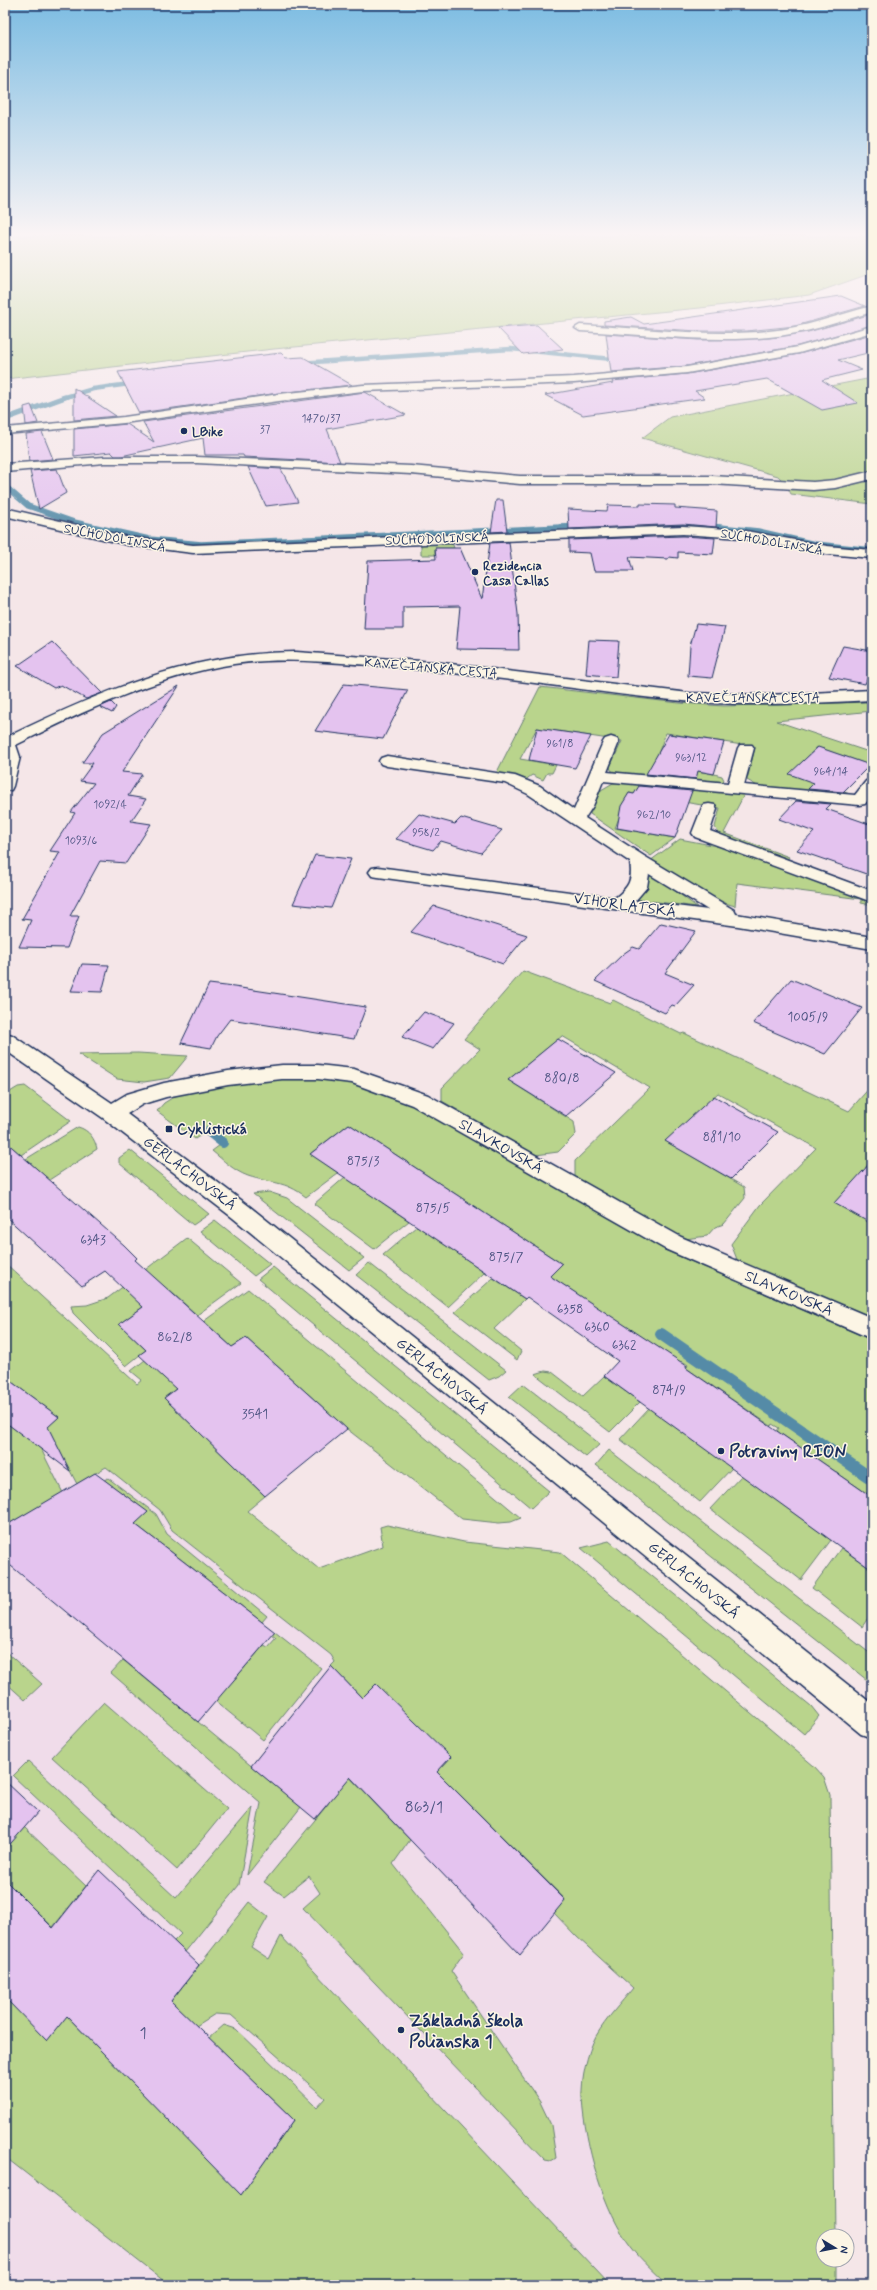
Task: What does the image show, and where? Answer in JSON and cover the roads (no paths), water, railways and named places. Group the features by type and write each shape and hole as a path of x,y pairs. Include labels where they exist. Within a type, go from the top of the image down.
{"street":[{"path":"5,431 110,422 290,396 355,389 575,380 671,372 757,360 827,343"},
{"path":"5,468 104,460 182,460 411,470 527,481 691,480 813,486 835,484 872,475"},
{"name":"SUCHODOLINSKÁ","path":"5,512 128,541 193,549 601,531 683,530 742,534 827,550 872,554"},
{"name":"KAVEČIANSKA CESTA","path":"6,744 89,703 151,680 208,664 264,658 327,658 401,663 511,674 666,696 717,699 872,695"},
{"path":"576,819 585,806 611,742"},
{"path":"5,786 12,757 6,744"},
{"path":"735,789 746,748"},
{"path":"388,761 509,779 534,790 702,901 738,920"},
{"path":"597,776 859,800 872,785"},
{"path":"709,809 701,833 872,897"},
{"path":"618,905 638,888 642,877 638,860"},
{"name":"VIHORLATSKÁ","path":"378,872 738,920 872,942"},
{"name":"GERLACHOVSKÁ","path":"5,1040 111,1113 241,1212 573,1483 872,1723"},
{"name":"SLAVKOVSKÁ","path":"111,1113 135,1099 164,1090 228,1078 282,1072 318,1072 354,1076 420,1100 673,1243 872,1329"}],"waterway":[{"path":"299,363 511,349 622,360"},
{"path":"63,398 93,389 137,383"},
{"path":"5,419 63,398"},
{"path":"5,486 28,506 74,522 149,539 201,544 582,526"},
{"path":"654,525 701,525 758,531 815,544 872,550"},
{"path":"208,1131 223,1143"},
{"path":"661,1334 872,1479"}],"place":[{"name":"LBike","path":"184,431"},
{"name":"Rezidencia Casa Callas","path":"475,572"},
{"name":"Cyklistická","path":"169,1129"},
{"name":"Potraviny RION","path":"721,1451"},
{"name":"Základná škola Polianska 1","path":"401,2030"}]}
